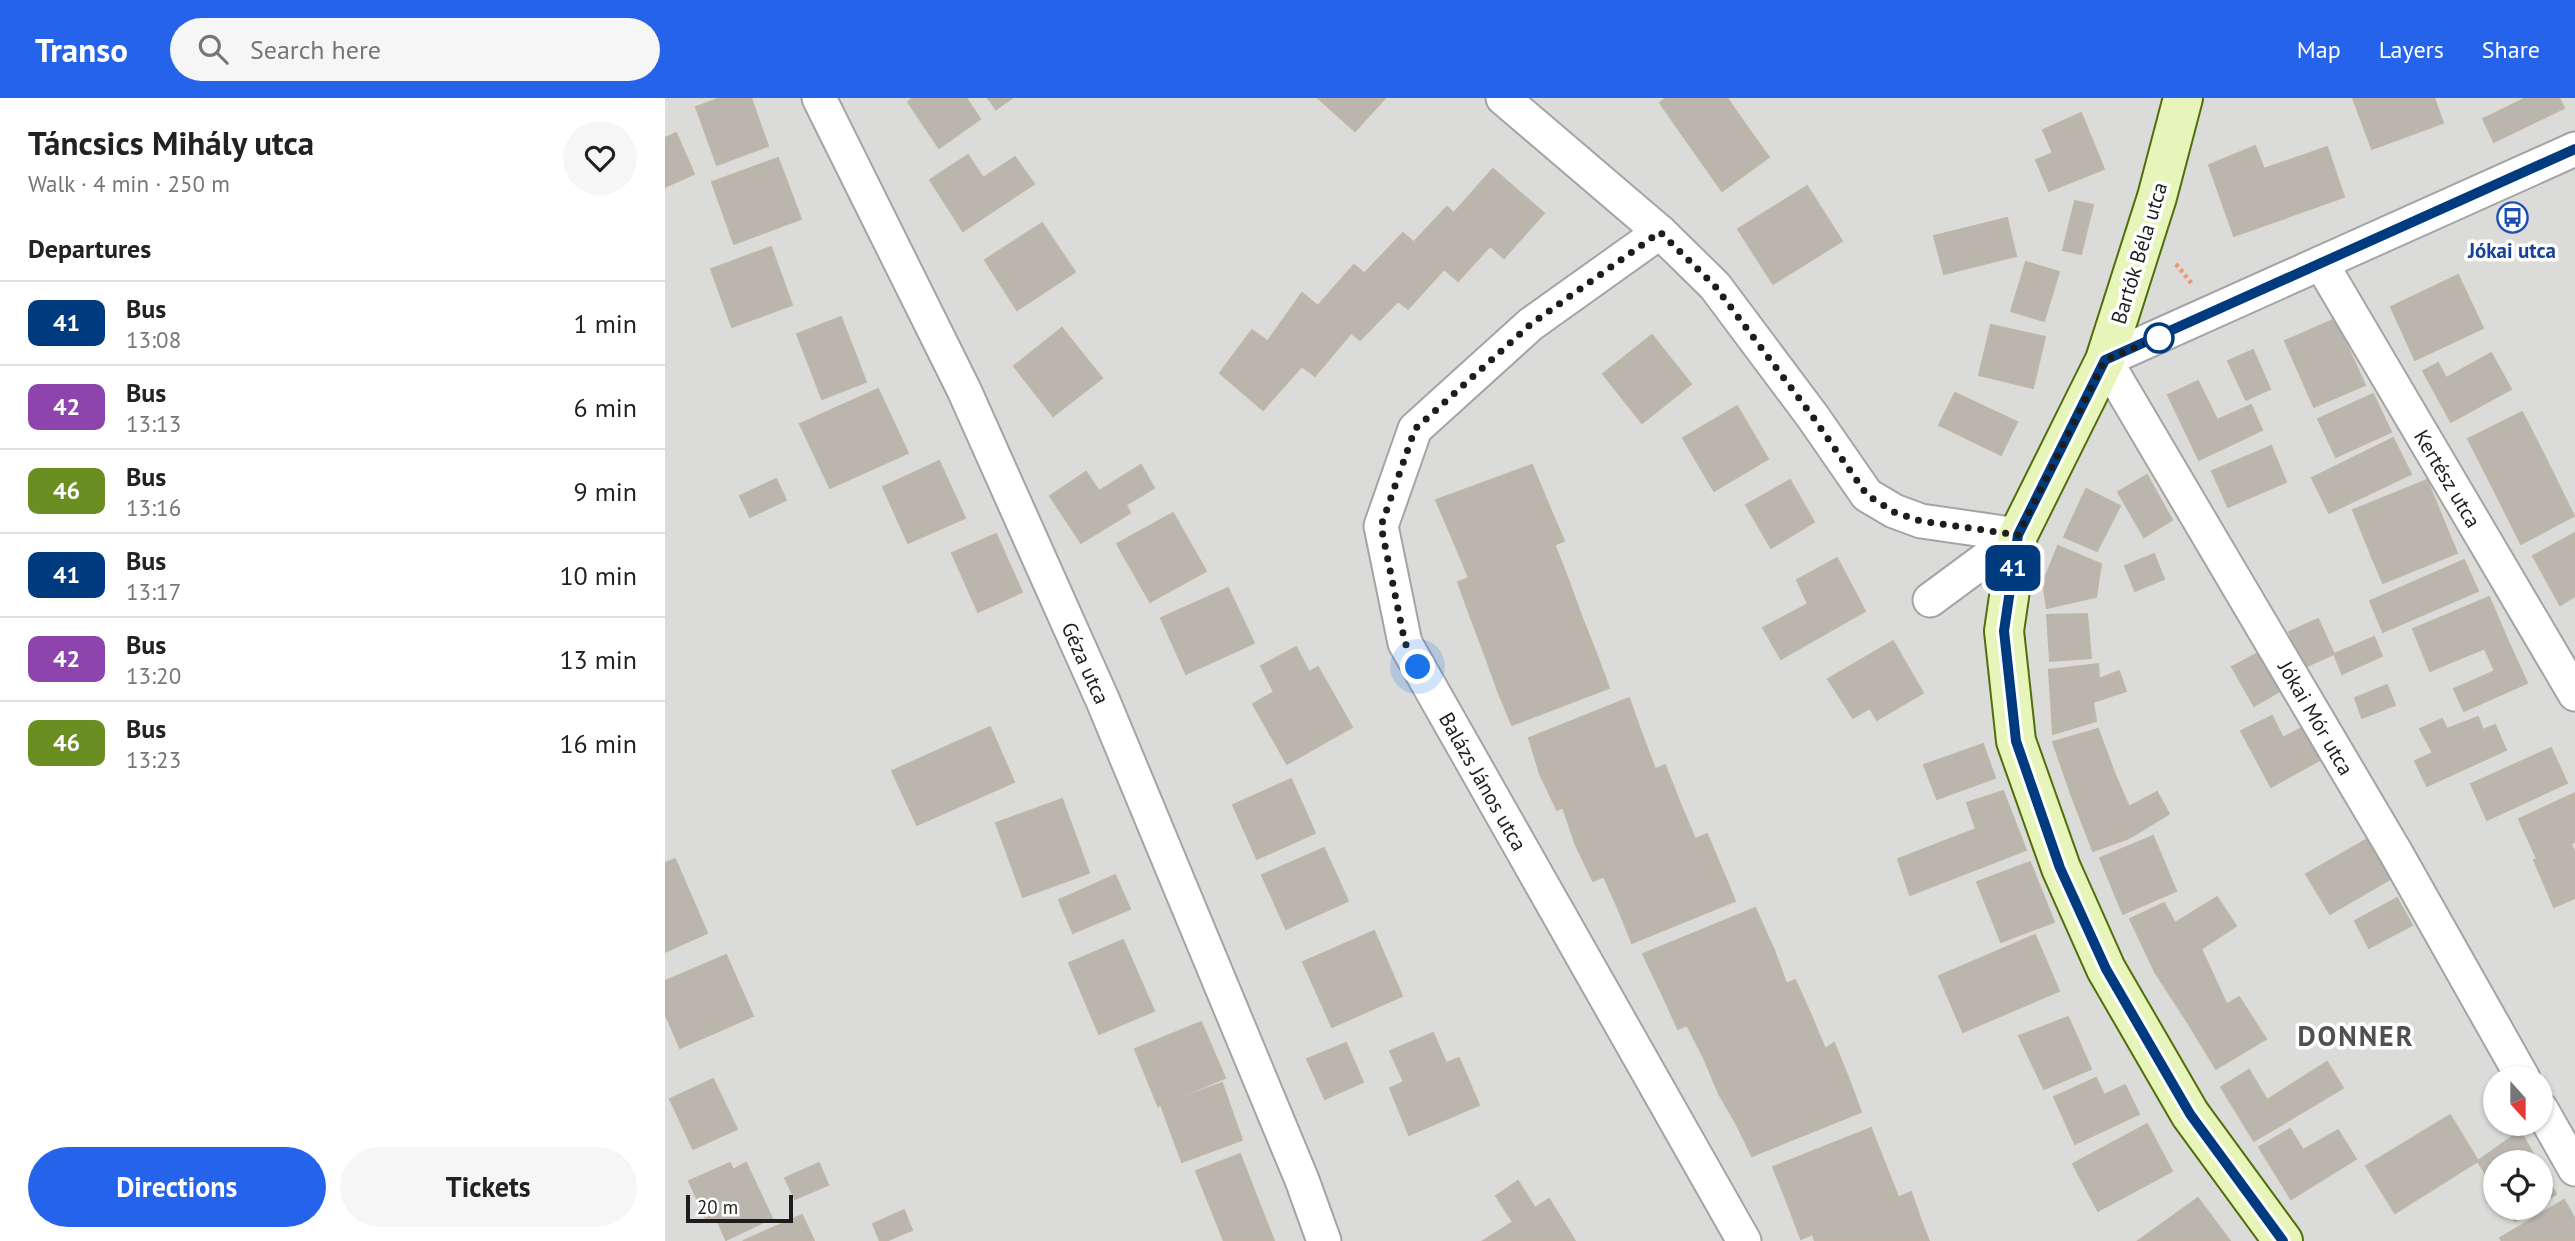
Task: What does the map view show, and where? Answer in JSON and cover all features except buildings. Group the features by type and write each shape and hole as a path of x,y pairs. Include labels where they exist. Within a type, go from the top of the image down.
{"street":[{"name":"Géza utca","path":"819,98 964,390 1098,688 1302,1180 1324,1241"},
{"path":"1503,98 1660,232 1715,286 1813,417 1867,495 1894,512 1921,521 2018,535"},
{"name":"Bartók Béla utca","path":"2183,98 2157,197 2105,360 2018,535 2004,631 2016,741 2060,868 2106,969 2190,1114 2283,1241"},
{"path":"2105,360 2575,149"},
{"name":"Balázs János utca","path":"1660,232 1531,324 1415,429 1381,526 1405,643 1744,1241"},
{"name":"Kertész utca","path":"2321,263 2575,694"},
{"name":"Jókai Mór utca","path":"2105,360 2396,853 2516,1066"},
{"path":"1930,600 2018,535"},
{"path":"2553,1130 2575,1169"}],"path":[{"path":"2173,261 2193,286"}],"shaded area":[{"path":"665,98 2575,98 2575,1241 665,1241"}],"bus line":[{"name":"41","path":"2283,1241 2190,1114 2106,969 2060,868 2016,741 2004,631 2018,535 2105,360 2575,149"}],"place":[{"name":"Jókai utca","path":"2512,218"}],"district":[{"name":"DONNER","path":"2356,1035"}],"route":[{"path":"1418,667 1405,643 1381,526 1415,429 1531,324 1660,232 1715,286 1813,417 1867,495 1894,512 1921,521 2018,535 2105,360 2167,334 2159,338"}]}
